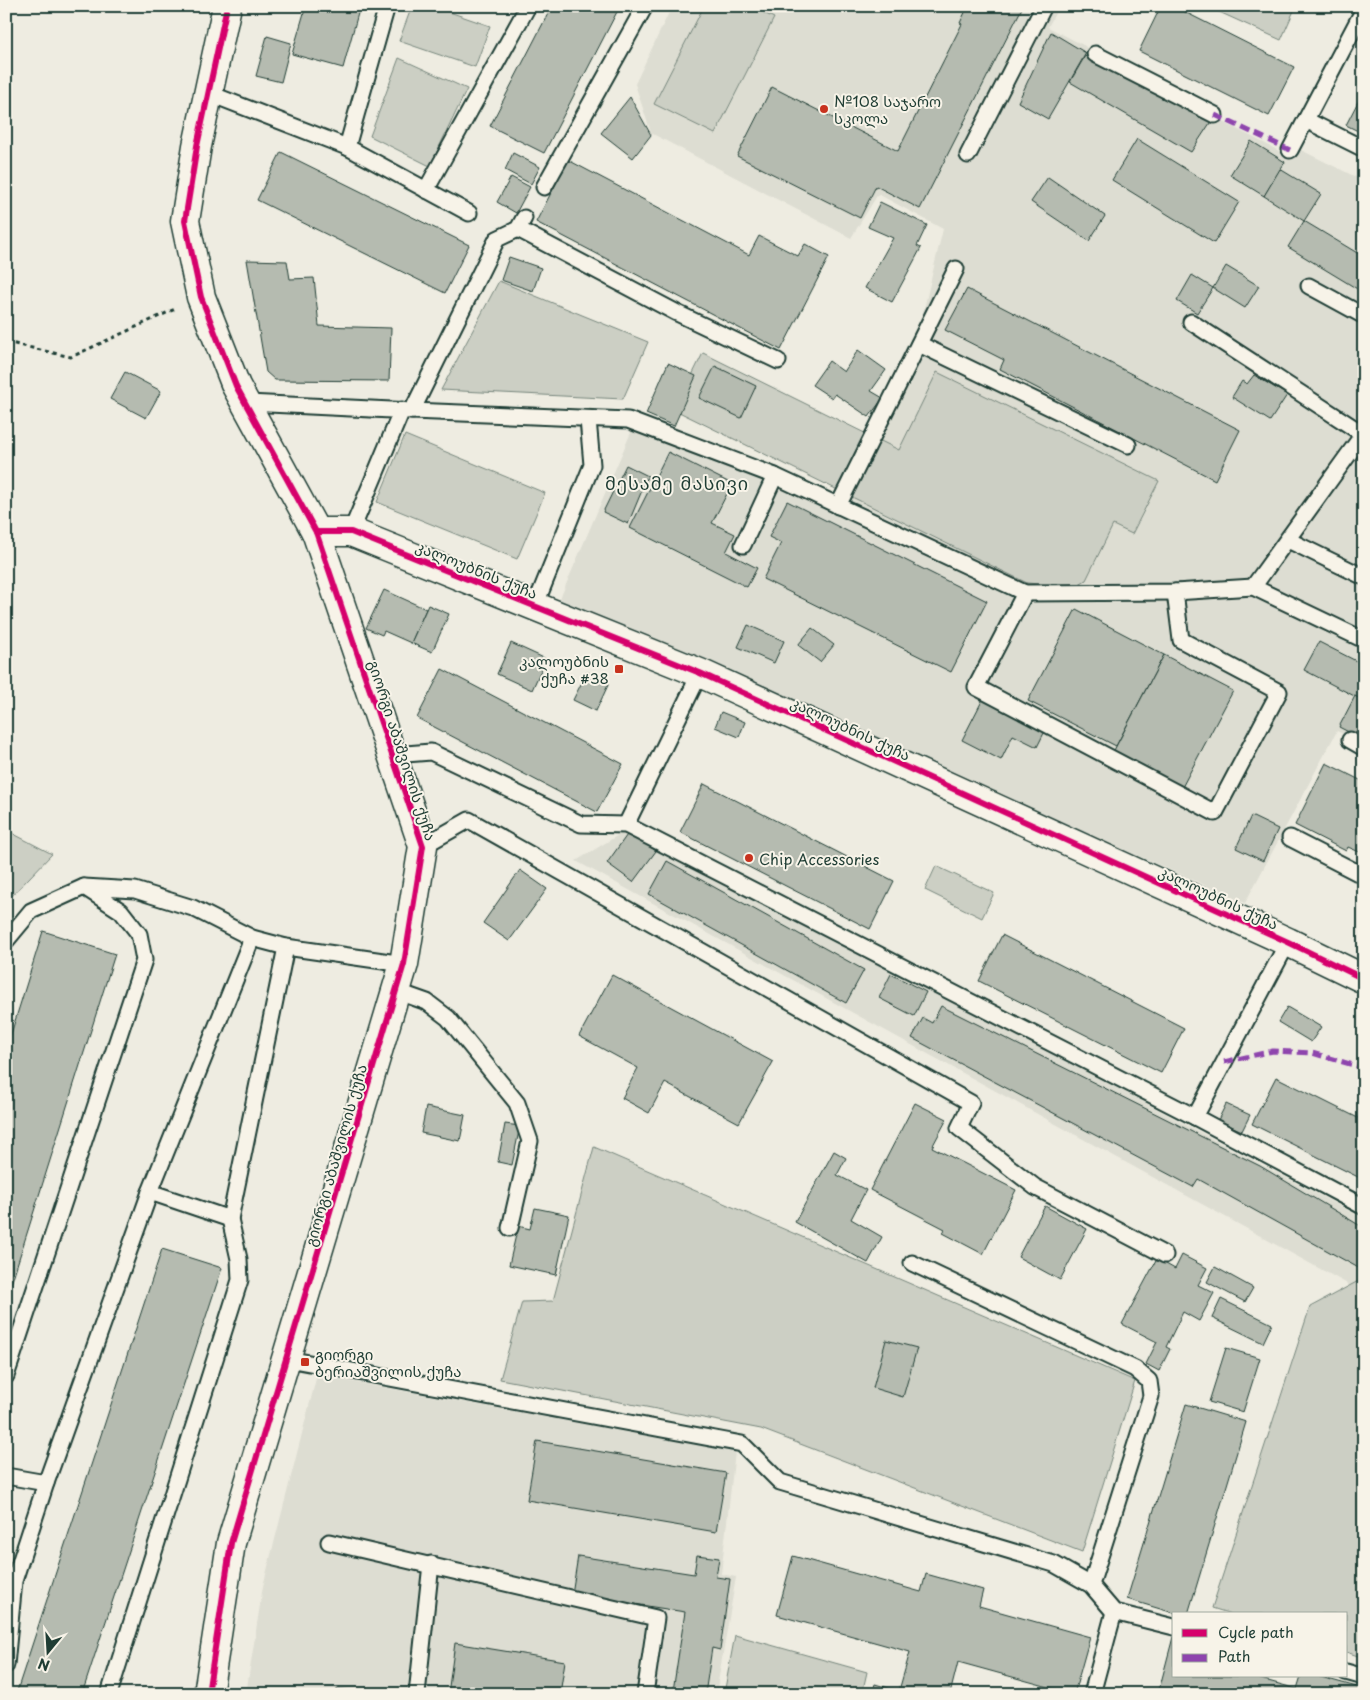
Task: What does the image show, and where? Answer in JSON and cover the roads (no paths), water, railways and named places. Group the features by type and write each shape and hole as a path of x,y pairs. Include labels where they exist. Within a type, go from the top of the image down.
{"street":[{"name":"გიორგი აბაშვილის ქუჩა","path":"208,1694 231,1543 288,1359 404,964 423,846 316,532 236,386 200,297 185,221 197,146 227,6"},
{"name":"კალოუბნის ქუჩა","path":"316,532 351,532 700,673 1288,942 1364,979"}],"lane":[{"path":"347,147 387,6"},
{"path":"426,190 528,6"},
{"path":"544,187 645,6"},
{"path":"968,155 1044,6"},
{"path":"1290,150 1364,9"},
{"path":"1095,54 1215,115"},
{"path":"208,93 347,147 469,213"},
{"path":"1306,120 1364,149"},
{"path":"351,532 407,411 497,239 521,224 677,313 778,361"},
{"path":"838,506 956,269"},
{"path":"1309,286 1364,316"},
{"path":"1191,322 1363,433 1253,587"},
{"path":"919,344 1128,445"},
{"path":"246,403 628,420 775,476 1025,593 1175,592 1253,587 1364,640"},
{"path":"535,606 592,465 588,419"},
{"path":"743,545 775,476"},
{"path":"1288,540 1364,577"},
{"path":"1025,593 976,687 1215,813 1279,692 1181,640 1175,592"},
{"path":"626,825 700,673"},
{"path":"1350,740 1364,748"},
{"path":"393,755 431,752 581,824 626,825 1195,1117 1364,1207"},
{"path":"423,846 469,820 971,1104 959,1128 1035,1187 1165,1255"},
{"path":"1290,838 1364,876"},
{"path":"6,941 31,911 84,887 134,890 193,908 252,938 286,947 404,964"},
{"path":"6,1376 144,960 139,934 120,911 84,887"},
{"path":"6,1665 14,1581 46,1483 150,1192 252,938"},
{"path":"1195,1117 1288,942"},
{"path":"110,1694 240,1280 239,1259 230,1219 286,947"},
{"path":"396,991 427,1002 448,1018 517,1103 530,1141 510,1228"},
{"path":"150,1192 230,1219"},
{"path":"912,1263 1135,1369 1149,1381 1150,1396 1091,1585"},
{"path":"288,1359 742,1444 780,1482 1054,1564 1091,1585 1114,1612 1172,1626"},
{"path":"6,1476 46,1483"},
{"path":"329,1542 431,1564 656,1618 645,1694"},
{"path":"417,1694 431,1564"},
{"path":"1092,1694 1114,1612"},
{"path":"1348,1673 1364,1677"}],"place":[{"name":"№108 საჯარო სკოლა","path":"824,109"},
{"name":"კალოუბნის ქუჩა #38","path":"619,669"},
{"name":"Chip Accessories","path":"749,858"},
{"name":"გიორგი ბერიაშვილის ქუჩა","path":"305,1362"}],"district":[{"name":"მესამე მასივი","path":"677,482"}]}
